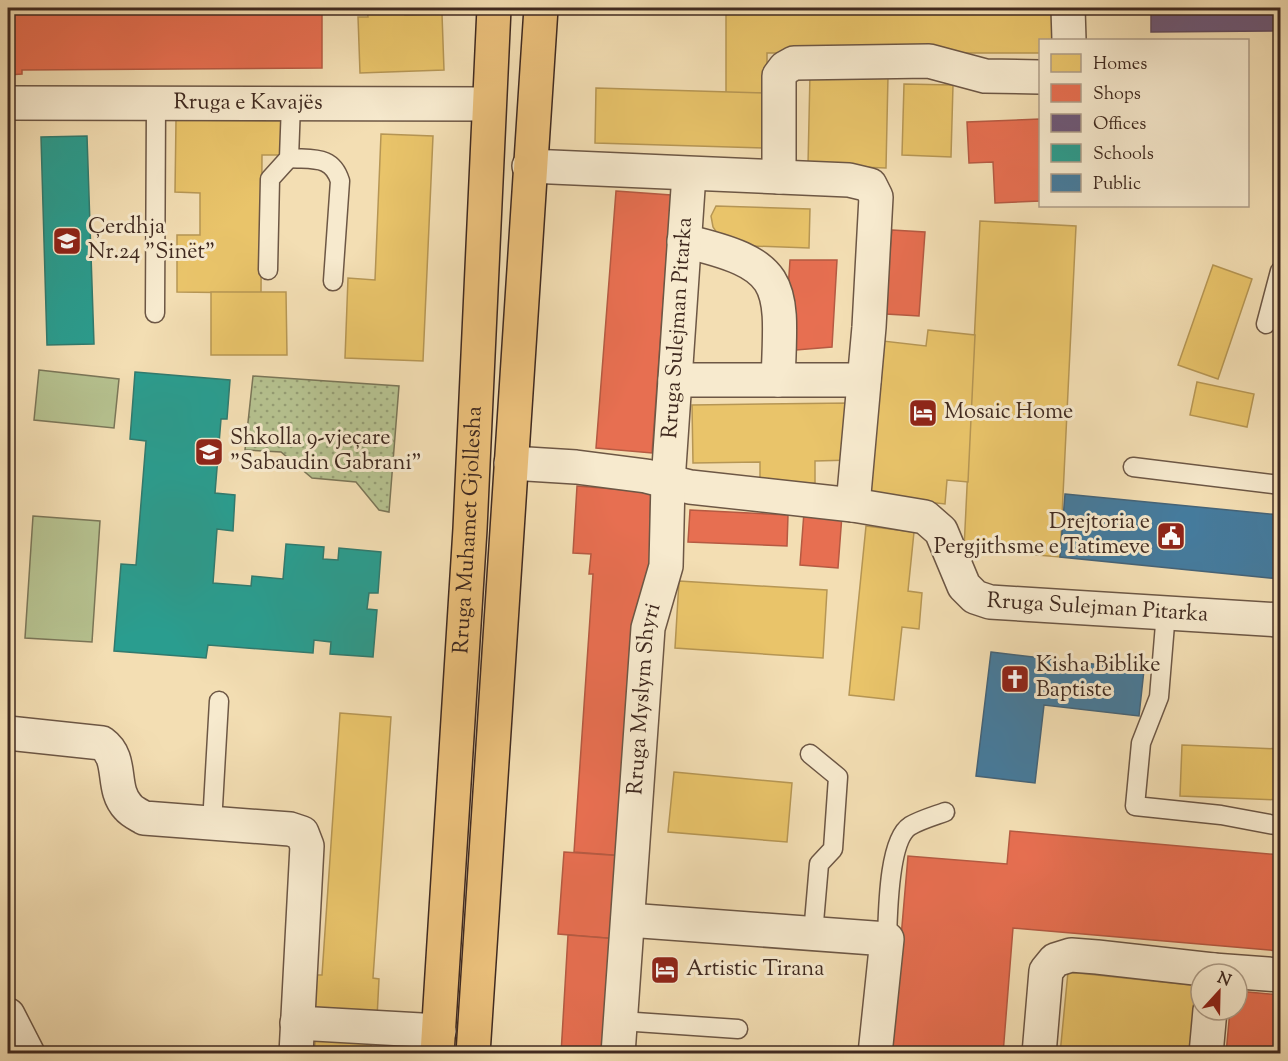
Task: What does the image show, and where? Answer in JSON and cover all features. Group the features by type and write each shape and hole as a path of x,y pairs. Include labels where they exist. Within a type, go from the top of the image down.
{"main road":[{"path":"471,8 491,51"},
{"name":"Rruga Muhamet Gjollesha","path":"438,1042 470,518 494,8"},
{"name":"Rruga Muhamet Gjollesha","path":"473,1053 541,8"},
{"path":"537,51 565,8"}],"street":[{"path":"1068,8 1069,39"},
{"path":"779,177 779,76 784,68 794,63 929,62 985,76 1039,76"},
{"name":"Rruga e Kavajës","path":"8,103 489,104"},
{"path":"529,165 849,180 870,185 876,197 853,505"},
{"name":"Rruga Sulejman Pitarka","path":"668,482 689,174"},
{"path":"684,241 717,249 744,259 768,275 777,291 781,312 778,380"},
{"path":"675,380 864,380"},
{"name":"Rruga Sulejman Pitarka","path":"511,463 576,467 646,476 690,487 853,505 925,517 941,531 964,586 975,597 990,602 1281,620"},
{"name":"Rruga Myslym Shyri","path":"618,1053 648,628 666,566 668,482"},
{"path":"8,733 102,743 112,750 117,789 128,808 144,818 290,829 302,833 307,846 296,1038 438,1042"},
{"path":"628,920 887,939 875,1053"},
{"path":"1039,1053 1046,971 1055,960 1071,955 1189,969"},
{"path":"1249,974 1281,975"},
{"path":"8,1015 28,1053"},
{"path":"1206,1053 1209,1022"}],"lane":[{"path":"155,313 156,104"},
{"path":"268,270 270,179 289,158 291,104"},
{"path":"289,158 327,162 336,168 340,182 333,281"},
{"path":"1266,324 1281,271"},
{"path":"1133,467 1281,485"},
{"path":"1166,612 1159,697 1141,743 1135,806 1221,815 1281,826"},
{"path":"212,824 219,701"},
{"path":"810,754 838,777 832,849 819,864 813,934"},
{"path":"887,939 888,901 896,848 908,827 945,812"},
{"path":"621,1021 738,1029"}],"green space":[{"path":"39,370 119,379 114,428 34,420"},
{"path":"253,376 399,386 389,512 379,510 356,482 312,478 281,452 245,450"},
{"path":"33,516 100,521 92,642 25,638"}],"building: Homes":[{"path":"367,8 405,8 405,15 442,14 444,70 360,73 358,17 368,17"},
{"path":"726,8 1054,8 1054,39 1039,39 1039,53 767,53 767,93 726,93"},
{"path":"810,74 888,76 886,168 808,165"},
{"path":"904,84 953,85 951,157 902,155"},
{"path":"596,88 767,93 765,148 595,143"},
{"path":"176,120 281,121 281,155 262,155 261,293 177,292 177,235 200,235 200,193 175,192"},
{"path":"381,134 433,136 423,361 345,358 348,278 375,280"},
{"path":"716,206 810,209 809,248 725,245 713,227 711,216"},
{"path":"980,221 1076,226 1060,557 964,549"},
{"path":"1213,265 1252,279 1218,379 1178,365"},
{"path":"211,292 286,292 287,355 211,355"},
{"name":"Mosaic Home","path":"928,330 975,335 968,482 947,480 945,504 866,495 883,341 926,346"},
{"path":"1197,382 1254,394 1247,427 1190,415"},
{"path":"851,403 852,460 815,461 815,483 760,484 760,462 693,463 692,405"},
{"path":"866,526 914,532 908,591 922,593 919,629 902,627 894,700 849,695"},
{"path":"679,581 827,590 823,658 675,648"},
{"path":"340,713 391,717 373,978 379,979 377,1018 313,1014 316,975 322,975"},
{"path":"1182,745 1280,749 1280,800 1180,796"},
{"path":"674,772 792,783 787,842 668,832"},
{"path":"1068,972 1189,985 1189,1022 1197,1022 1194,1054 1060,1054"},
{"path":"316,1033 372,1037 370,1054 314,1054"}],"building: Shops":[{"path":"8,8 22,8 22,14 322,12 322,68 22,70 22,74 8,75"},
{"path":"1039,119 1039,201 995,203 993,162 969,163 967,122"},
{"path":"616,191 671,195 652,453 596,448"},
{"path":"892,230 925,232 919,316 886,314 882,259 889,260"},
{"path":"790,260 837,260 832,347 784,351"},
{"path":"577,486 651,492 650,517 657,517 653,579 645,579 625,856 574,852 593,574 589,574 591,554 573,553"},
{"path":"690,510 788,515 787,546 688,542"},
{"path":"804,512 842,515 838,568 800,565"},
{"path":"1010,831 1280,855 1280,951 1013,928 1003,1054 891,1054 908,856 1007,864"},
{"path":"564,852 625,856 618,939 558,934"},
{"path":"568,935 618,939 611,1054 561,1054"},
{"path":"1249,992 1280,995 1280,1054 1226,1054 1229,1022 1249,1022"}],"building: Offices":[{"path":"1151,8 1280,8 1280,31 1151,32"}],"building: Schools":[{"name":"Çerdhja Nr.24 \"Sinët\"","path":"87,136 94,344 47,345 41,137"},
{"path":"135,372 230,380 227,419 221,419 215,493 235,495 233,531 217,529 213,583 251,586 252,576 283,579 286,544 324,547 323,559 338,560 339,548 381,552 378,593 369,593 367,609 377,610 373,657 330,654 331,642 314,640 313,653 208,645 206,658 114,651 121,564 136,565 146,441 130,439"},
{"path":"8,509 13,509 8,580"}],"building: Public":[{"name":"Drejtoria e Pergjithsme e Tatimeve","path":"1065,494 1280,515 1280,579 1060,557"},
{"path":"991,652 1144,670 1139,716 1044,705 1035,783 976,776"}],"place":[{"name":"Çerdhja Nr.24 \"Sinët\"","path":"67,241"},
{"name":"Mosaic Home","path":"923,413"},
{"name":"Shkolla 9-vjeçare \"Sabaudin Gabrani\"","path":"209,452"},
{"name":"Drejtoria e Pergjithsme e Tatimeve","path":"1171,536"},
{"name":"Kisha Biblike Baptiste","path":"1015,679"},
{"name":"Artistic Tirana","path":"665,970"}]}
